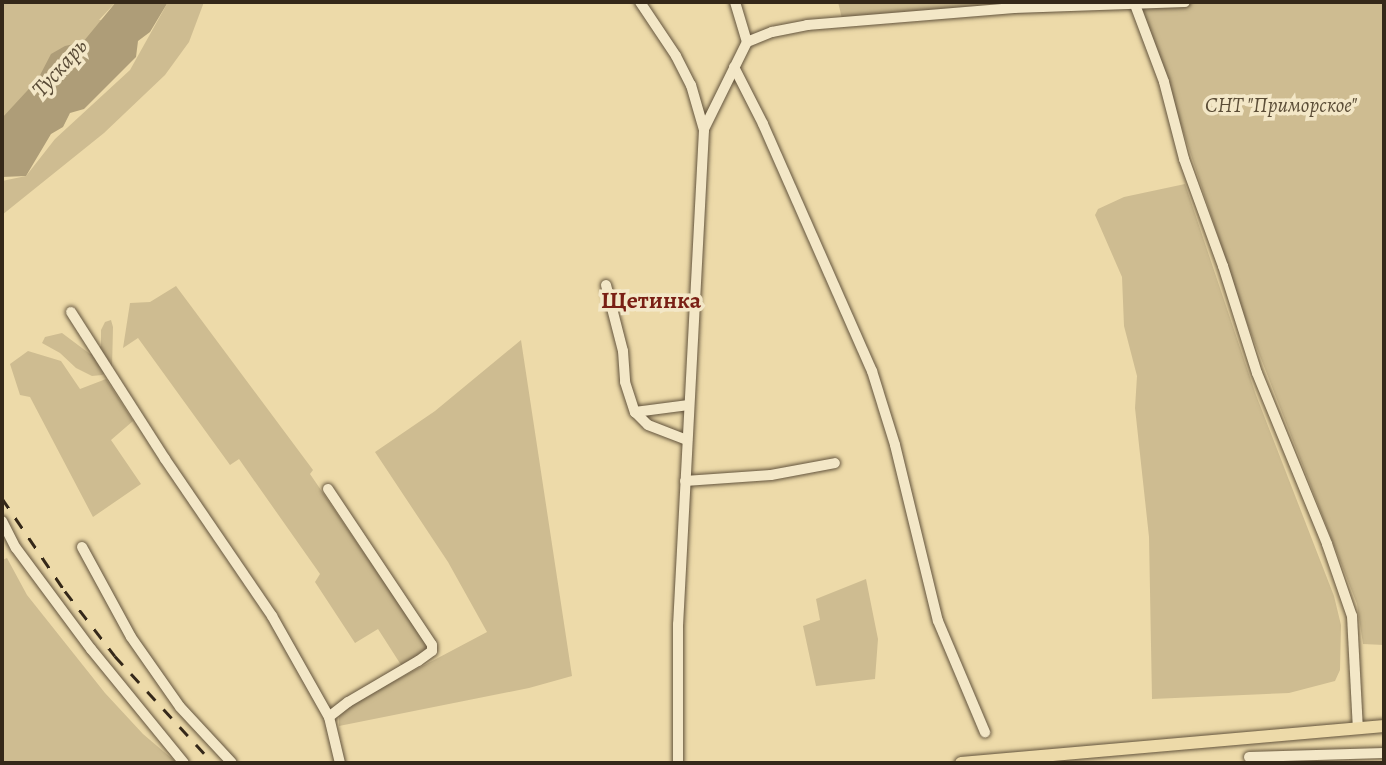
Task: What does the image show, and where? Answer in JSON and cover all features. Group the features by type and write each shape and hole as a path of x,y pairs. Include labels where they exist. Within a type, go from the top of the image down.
{"main road":[{"path":"961,763 1384,726"}],"street":[{"path":"640,2 686,75 704,130 678,624 678,763"},
{"path":"735,2 747,42"},
{"path":"704,130 747,42 772,32 807,25 1014,8 1185,2"},
{"path":"1134,3 1164,82 1184,159 1223,266 1257,373 1327,544 1352,616 1359,729"},
{"path":"734,67 745,83 872,371 895,444 939,621 985,732"},
{"path":"607,285 623,351 625,382 635,412 648,425 687,440"},
{"path":"71,312 165,459 272,616 329,717 340,763"},
{"path":"635,412 689,405"},
{"path":"685,481 761,477 835,463"},
{"path":"328,489 432,645 432,651 418,661 348,702 329,717"},
{"path":"2,522 5,535 91,649 184,763"},
{"path":"82,547 131,637 180,707 232,763"},
{"path":"1259,737 1249,760 1384,753"}],"green space":[{"path":"2,2 116,2 99,20 111,19 2,136"},
{"path":"168,2 204,2 189,42 165,75 104,133 2,215 2,181 26,176 55,139 130,70"},
{"name":"СНТ \"Приморское\"","path":"838,2 1384,2 1384,645 1363,644 1357,604 1247,323 1142,8 918,18 844,27"},
{"path":"1185,184 1256,395 1334,596 1341,625 1340,670 1335,681 1289,693 1152,699 1149,537 1135,408 1137,376 1124,326 1122,277 1095,215 1098,209 1124,197"},
{"path":"176,286 313,470 310,474 429,648 403,668 378,629 355,643 315,582 320,574 239,459 230,465 138,338 123,348 130,303 150,302"},
{"path":"111,320 112,369 102,375 92,376 76,368 60,353 42,343 45,337 62,333 90,354 101,346 101,330 105,322"},
{"path":"521,340 572,676 529,688 339,726 339,716 351,704 487,632 448,562 375,452 435,411"},
{"path":"28,351 61,361 80,389 106,379 133,421 111,440 141,484 93,517 30,397 20,395 10,364"},
{"path":"7,558 27,595 105,693 143,734 177,763 2,763 2,560"},
{"path":"866,579 878,639 875,679 816,686 803,626 820,620 816,599"}],"water":[{"name":"Тускарь","path":"116,2 168,2 150,32 138,41 136,57 84,109 70,113 63,127 51,134 26,176 2,177 2,118 38,79 51,54 65,46 83,42"}],"railway":[{"path":"2,498 65,591 115,656 213,763"}],"district":[{"name":"Щетинка","path":"651,301"}]}
